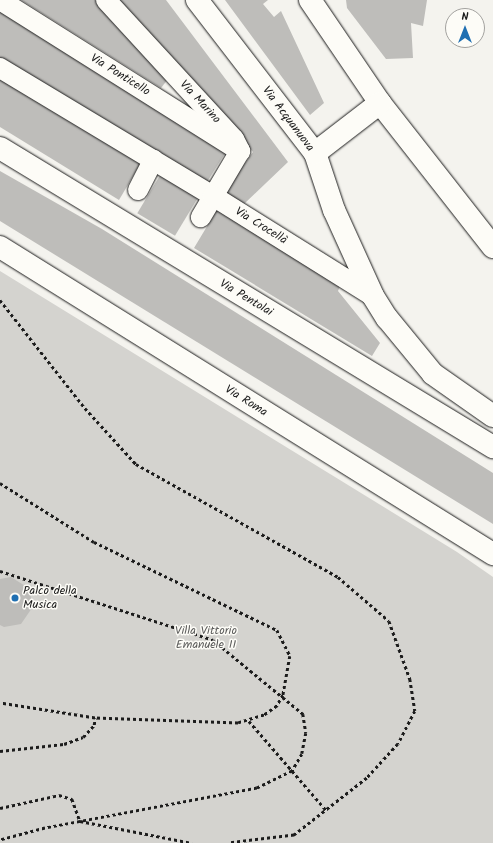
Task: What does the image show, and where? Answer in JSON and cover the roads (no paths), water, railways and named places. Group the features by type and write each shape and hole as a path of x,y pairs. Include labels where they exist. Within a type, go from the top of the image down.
{"street":[{"name":"Via Ponticello","path":"0,0 240,151"},
{"name":"Via Marino","path":"106,0 234,139 240,151"},
{"name":"Via Acquanuova","path":"197,0 315,153 334,210 373,296"},
{"path":"315,1 380,103 493,247"},
{"name":"Via Crocellà","path":"0,68 213,196 373,296 396,330 433,374 493,416"},
{"path":"315,153 380,103"},
{"name":"Via Pentolai","path":"0,148 493,447"},
{"path":"201,217 240,151"},
{"path":"138,190 153,160"},
{"name":"Via Roma","path":"0,247 493,554"}],"place":[{"name":"Palco della Musica","path":"15,598"}],"park label":[{"name":"Villa Vittorio Emanuele II","path":"206,638"}]}
